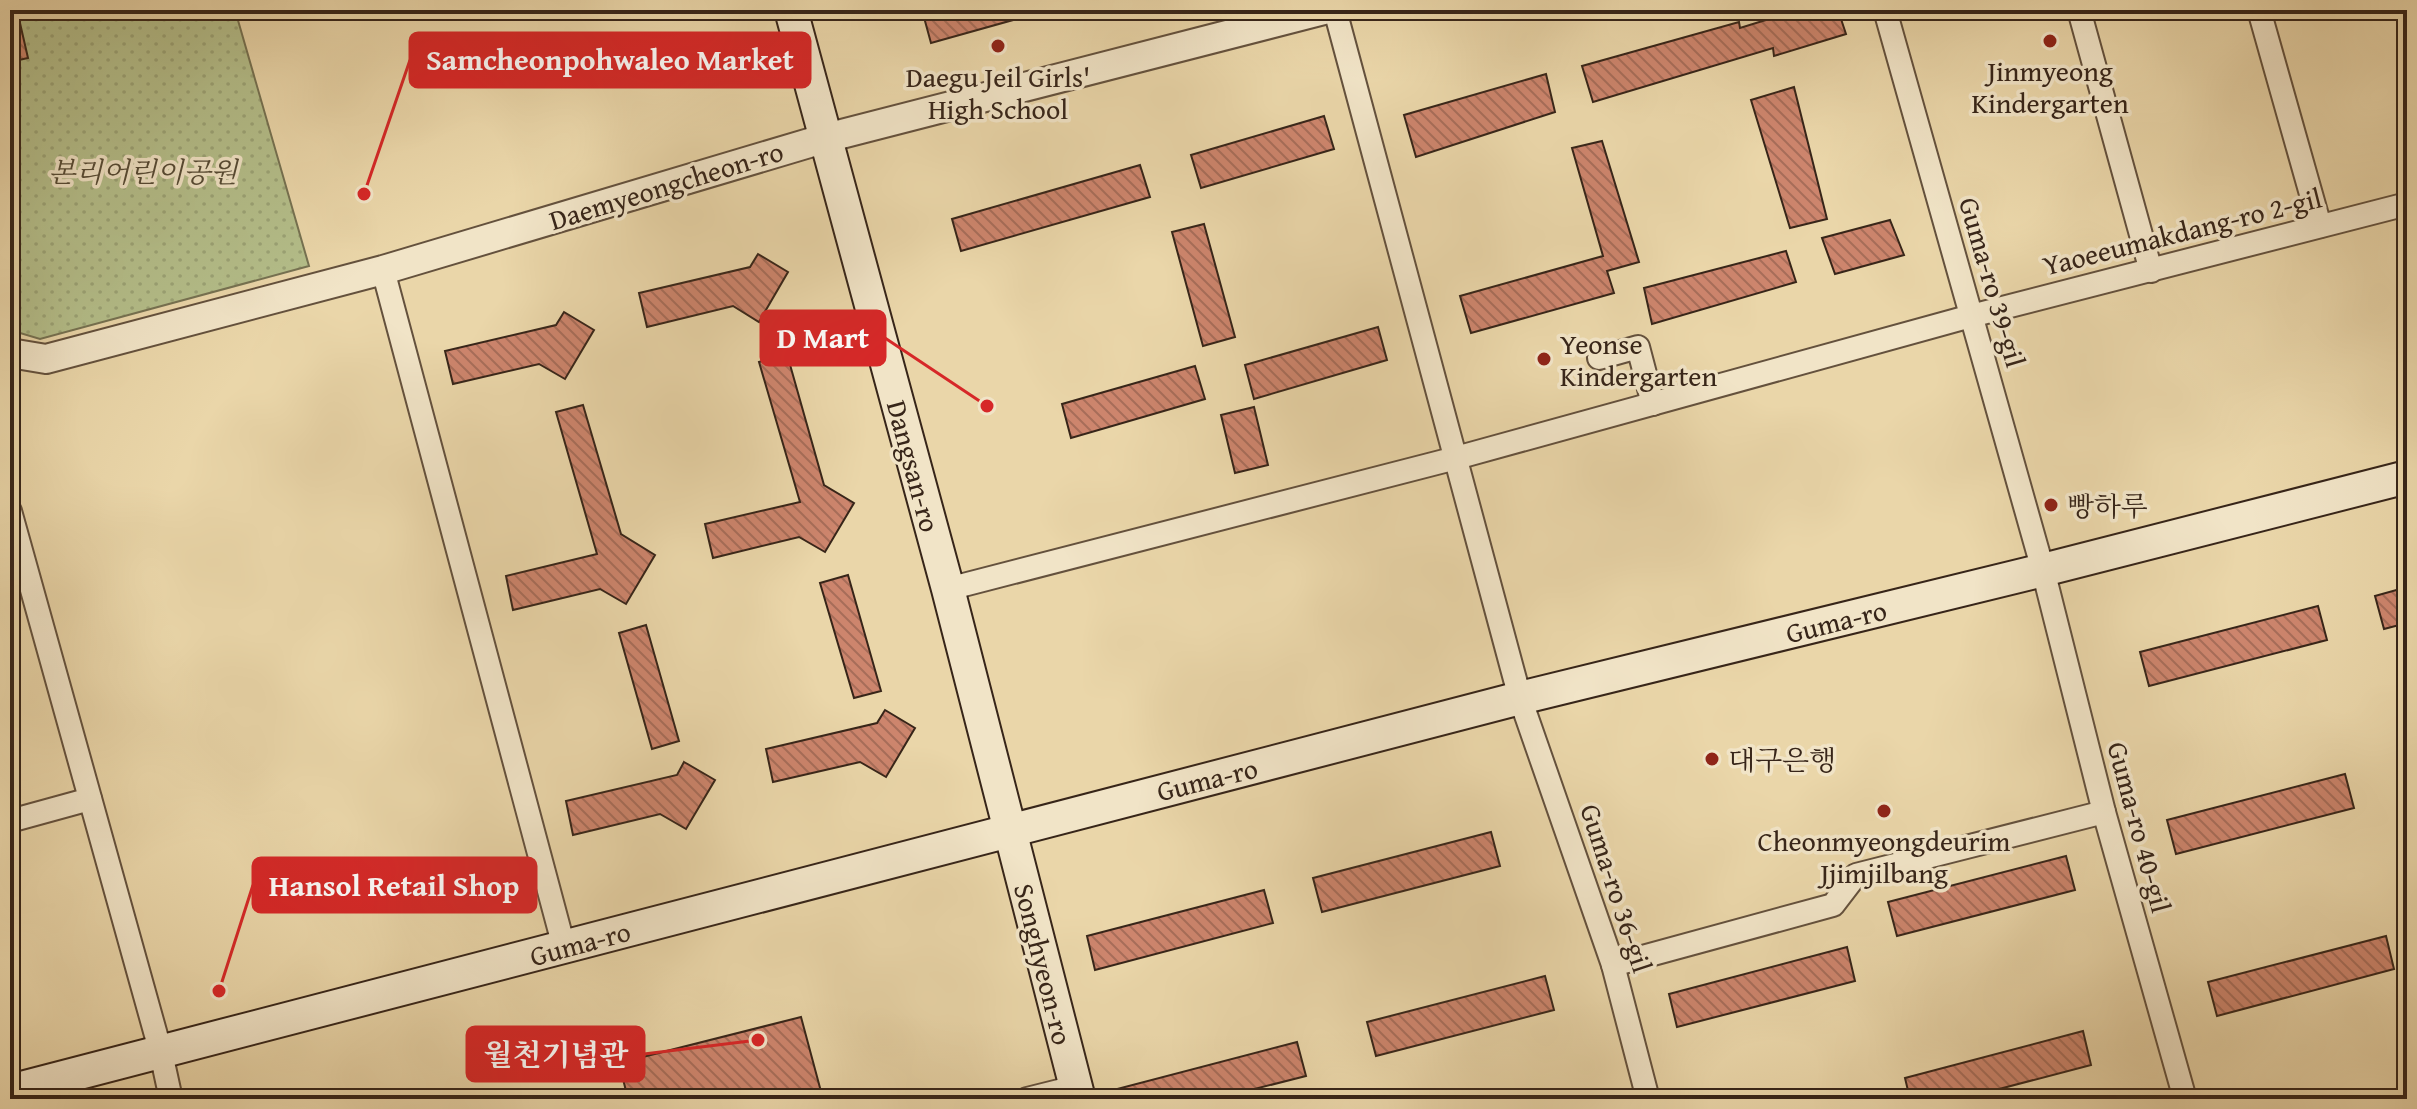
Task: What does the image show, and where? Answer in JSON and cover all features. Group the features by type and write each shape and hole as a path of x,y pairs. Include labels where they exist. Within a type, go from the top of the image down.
{"main road":[{"name":"Dangsan-ro","path":"791,10 948,589 1009,830"},
{"name":"Guma-ro","path":"10,1091 1520,698 2407,477"},
{"name":"Songhyeon-ro","path":"1009,830 1077,1093"}],"street":[{"name":"Daemyeongcheon-ro","path":"10,353 46,359 383,270 826,138 1324,10"},
{"name":"Guma-ro 36-gil","path":"1335,10 1520,698 1613,965 1648,1099"},
{"name":"Guma-ro 39-gil","path":"1885,10 2043,570"},
{"path":"2079,10 2151,271"},
{"path":"2259,10 2320,226"},
{"name":"Yaoeeumakdang-ro 2-gil","path":"948,589 1456,458 1971,316 2407,204"},
{"path":"383,270 564,947"},
{"path":"1599,358 1638,347 1653,404"},
{"path":"10,511 161,1053 171,1099"},
{"name":"Guma-ro 40-gil","path":"2043,570 2104,812 2185,1099"},
{"path":"10,821 90,799"},
{"path":"1613,965 1833,905 1856,875 2104,812"},
{"path":"1027,1099 1077,1093"}],"green space":[{"name":"본리어린이공원","path":"10,10 235,10 309,266 40,339 10,330"}],"building":[{"path":"10,10 17,10 28,58 10,62"},
{"path":"922,10 1030,10 1031,15 931,43"},
{"path":"1798,10 1838,10 1846,34 1774,56 1773,48 1593,102 1582,66 1739,22 1740,28"},
{"path":"1546,74 1555,112 1416,157 1404,115"},
{"path":"1794,87 1827,219 1790,228 1751,100"},
{"path":"1324,116 1334,149 1201,188 1191,155"},
{"path":"1602,141 1639,262 1607,271 1614,293 1471,333 1460,296 1603,256 1572,148"},
{"path":"1140,165 1150,197 961,251 952,219"},
{"path":"1890,220 1904,255 1835,274 1822,238"},
{"path":"1204,224 1235,337 1203,346 1172,232"},
{"path":"1786,251 1796,282 1652,324 1644,288"},
{"path":"758,254 788,272 759,322 733,306 647,327 639,293 750,267"},
{"path":"564,312 594,330 565,379 539,364 453,384 445,351 556,325"},
{"path":"1378,327 1387,360 1254,399 1245,365"},
{"path":"787,354 824,485 854,503 825,552 799,537 713,558 705,524 800,502 759,362"},
{"path":"1195,366 1205,399 1071,438 1062,404"},
{"path":"583,405 621,534 655,555 626,604 600,589 513,610 506,576 597,554 556,412"},
{"path":"1254,407 1268,465 1235,473 1221,415"},
{"path":"848,575 881,691 854,698 820,583"},
{"path":"2407,587 2407,623 2384,629 2375,596"},
{"path":"2318,606 2327,640 2149,686 2140,652"},
{"path":"646,625 679,741 652,749 619,633"},
{"path":"885,710 915,728 886,777 860,762 773,782 766,749 877,723"},
{"path":"684,762 715,780 686,829 660,814 573,835 566,801 677,775"},
{"path":"2345,774 2354,808 2176,854 2167,820"},
{"path":"1491,832 1500,866 1322,912 1313,878"},
{"path":"2066,856 2075,890 1897,936 1888,902"},
{"path":"1264,890 1273,923 1095,970 1087,936"},
{"path":"2386,936 2394,969 2217,1016 2208,982"},
{"path":"1847,947 1855,981 1677,1027 1669,994"},
{"path":"1545,976 1554,1010 1376,1056 1367,1022"},
{"path":"801,1017 823,1099 628,1099 619,1063"},
{"path":"2083,1031 2091,1065 1961,1099 1910,1099 1905,1078"},
{"path":"1297,1042 1306,1076 1215,1099 1098,1099 1098,1094"}],"place":[{"name":"Jinmyeong Kindergarten","path":"2050,41"},
{"name":"Daegu Jeil Girls' High School","path":"998,46"},
{"name":"Samcheonpohwaleo Market","path":"364,194"},
{"name":"Yeonse Kindergarten","path":"1544,359"},
{"name":"D Mart","path":"987,406"},
{"name":"빵하루","path":"2051,505"},
{"name":"대구은행","path":"1712,759"},
{"name":"Cheonmyeongdeurim Jjimjilbang","path":"1884,811"},
{"name":"Hansol Retail Shop","path":"219,991"},
{"name":"월천기념관","path":"758,1040"}]}
